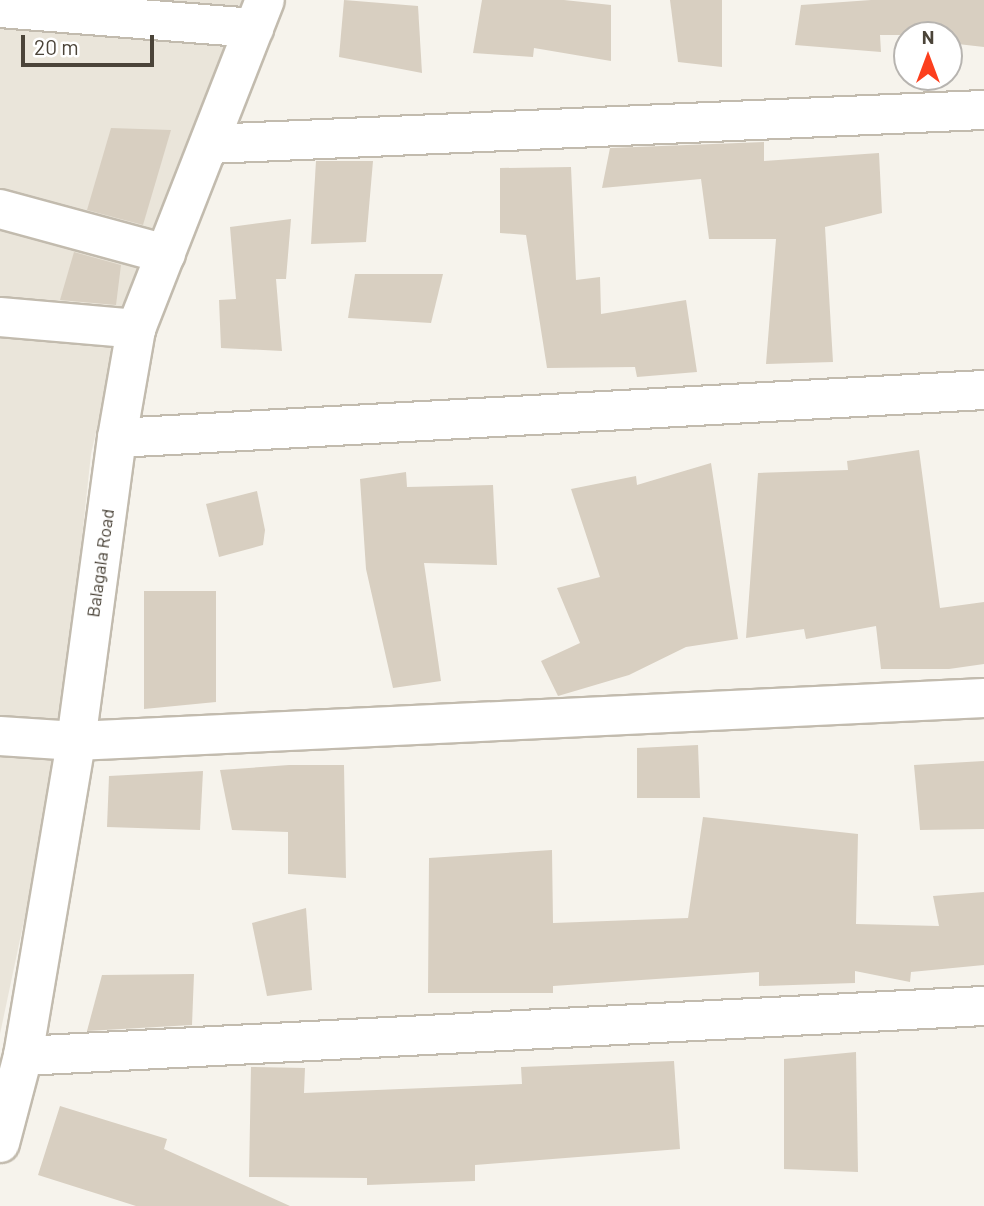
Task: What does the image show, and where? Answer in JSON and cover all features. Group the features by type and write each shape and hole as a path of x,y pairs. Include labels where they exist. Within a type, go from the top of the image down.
{"street":[{"path":"0,8 259,14"},
{"name":"Balagala Road","path":"0,1143 23,1056 76,741 117,438 136,329 259,14"},
{"path":"210,144 984,110"},
{"path":"0,209 166,254"},
{"path":"0,317 136,329"},
{"path":"117,438 984,390"},
{"path":"0,736 76,741 984,698"},
{"path":"23,1056 984,1006"}],"shaded area":[{"path":"0,0 247,0 118,337 91,454 58,760 0,1034"}],"building":[{"path":"344,0 418,6 422,73 339,57"},
{"path":"482,0 564,0 611,5 611,61 534,48 533,57 473,53"},
{"path":"670,0 722,0 722,67 678,62"},
{"path":"871,0 984,0 984,47 963,45 963,21 893,21 893,35 880,35 881,52 795,45 801,5"},
{"path":"111,128 171,130 143,225 87,210"},
{"path":"764,142 764,161 879,153 882,213 825,227 833,362 766,364 776,239 709,239 701,179 602,188 610,148"},
{"path":"316,161 373,161 366,242 311,244"},
{"path":"571,167 576,280 600,277 601,314 686,300 697,372 637,377 635,367 547,368 526,235 500,233 500,168"},
{"path":"291,219 286,279 276,279 282,351 221,348 219,300 236,299 230,227"},
{"path":"74,252 121,265 116,305 60,300"},
{"path":"355,274 443,274 431,323 348,318"},
{"path":"919,450 940,608 984,602 984,664 949,669 881,669 876,626 806,639 804,629 746,638 758,473 848,470 847,461"},
{"path":"711,463 738,639 686,647 629,675 558,696 541,661 580,643 557,588 600,577 571,489 636,476 637,485"},
{"path":"406,472 407,487 493,485 497,565 424,563 441,681 393,688 366,569 360,479"},
{"path":"257,491 265,530 263,545 219,557 206,504"},
{"path":"144,591 216,591 216,702 144,709"},
{"path":"698,745 700,798 637,798 637,748"},
{"path":"984,761 984,829 920,830 914,765"},
{"path":"289,765 344,765 346,878 288,874 288,832 232,830 220,770"},
{"path":"203,771 200,830 107,827 109,776"},
{"path":"703,817 858,834 856,924 939,926 933,896 984,892 984,965 911,972 910,982 855,971 855,983 759,986 759,972 553,986 553,993 428,993 429,858 552,850 553,923 688,918"},
{"path":"306,908 312,990 267,996 252,923"},
{"path":"194,974 192,1025 87,1031 102,975"},
{"path":"856,1052 858,1172 784,1169 784,1059"},
{"path":"674,1061 680,1149 475,1165 475,1181 367,1185 367,1178 249,1177 251,1067 305,1068 304,1093 522,1084 521,1067"},
{"path":"60,1106 167,1139 164,1149 290,1206 136,1206 38,1175"}]}
